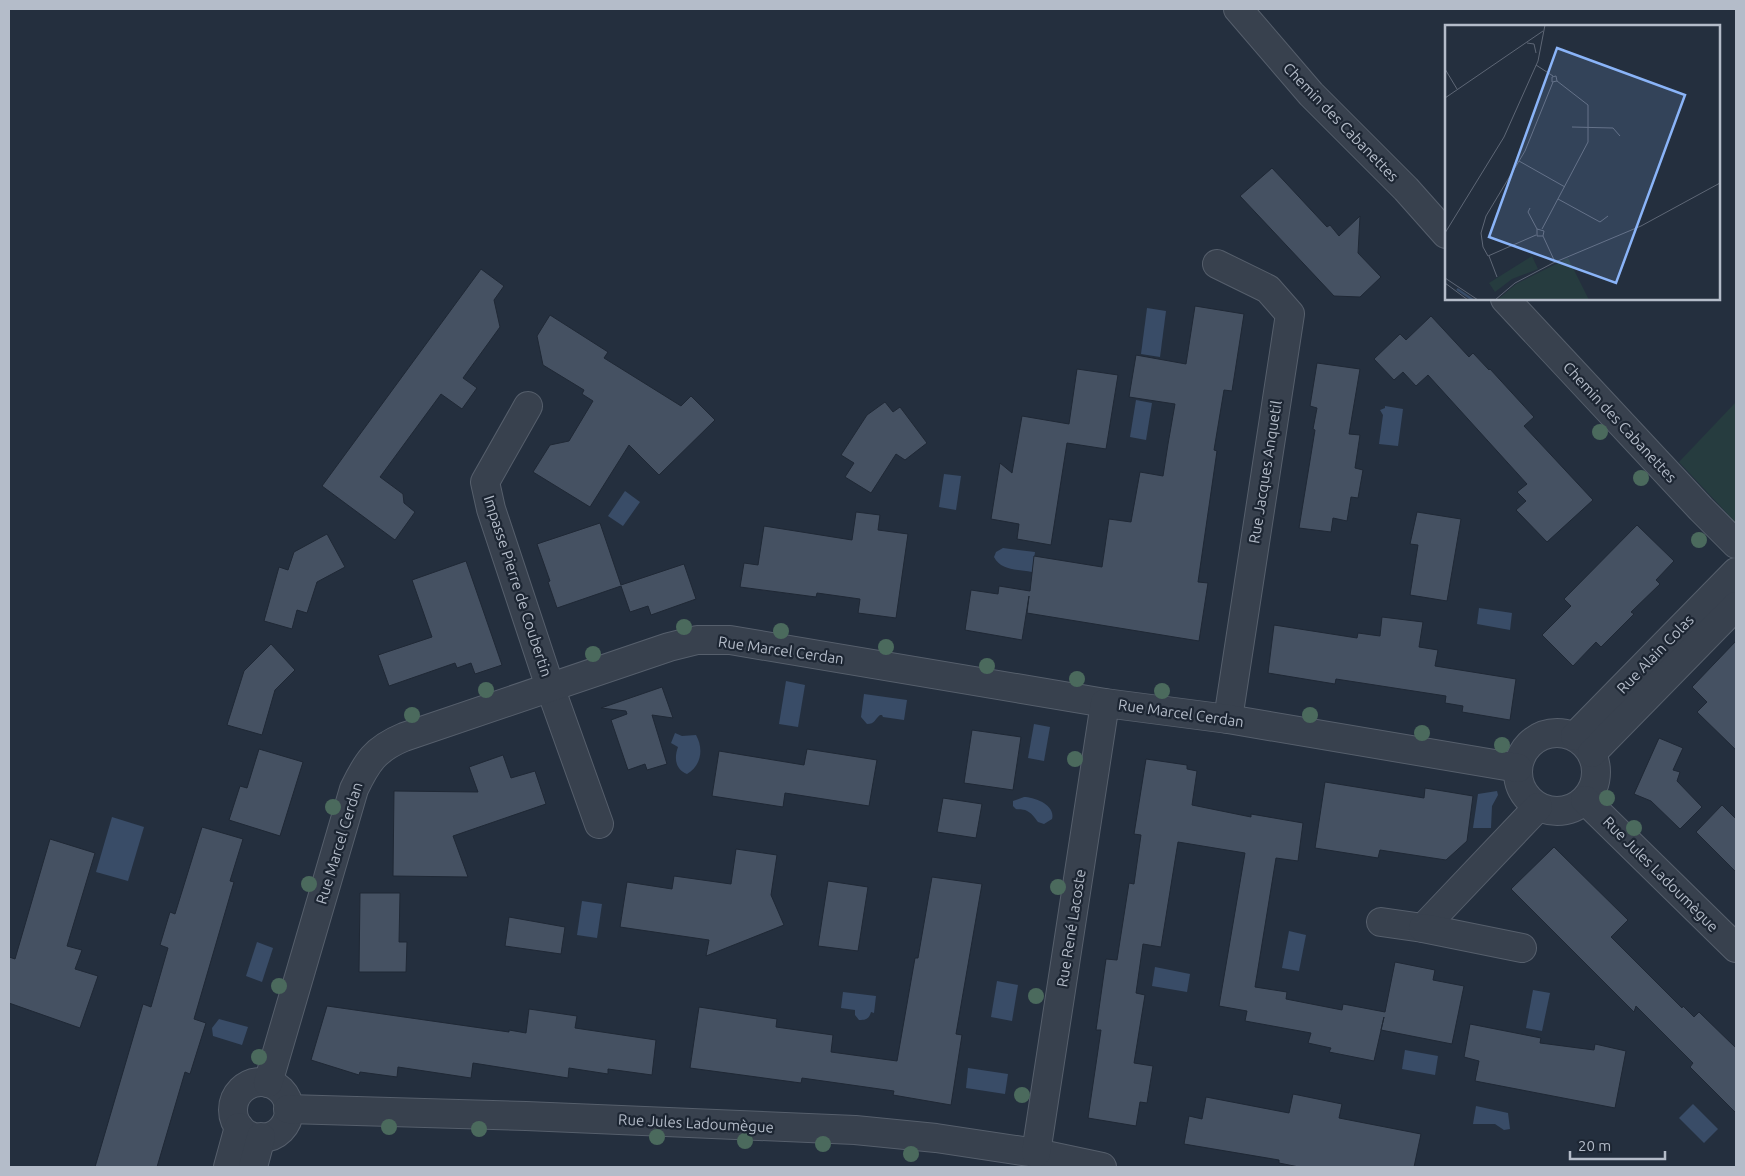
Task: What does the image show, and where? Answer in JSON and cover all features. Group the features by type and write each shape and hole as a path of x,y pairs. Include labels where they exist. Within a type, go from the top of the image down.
{"street":[{"name":"Chemin des Cabanettes","path":"1238,9 1311,94 1406,189 1445,233"},
{"name":"Rue Jacques Anquetil","path":"1217,264 1268,289 1290,314 1228,719"},
{"name":"Chemin des Cabanettes","path":"1505,300 1736,544"},
{"name":"Impasse Pierre de Coubertin","path":"528,406 486,482 491,509 550,687 599,824"},
{"name":"Rue Alain Colas","path":"1583,745 1736,572"},
{"name":"Rue Alain Colas","path":"1583,745 1736,606"},
{"name":"Rue Marcel Cerdan","path":"268,1083 354,789 363,770 373,756 386,744 669,647 698,640 730,640 1106,703 1228,719 1518,768"},
{"name":"Rue René Lacoste","path":"1036,1153 1106,703"},
{"path":"1550,733 1562,733 1583,745 1597,769 1594,786 1585,800 1575,808 1562,812 1538,807 1528,800 1518,779 1518,768 1521,755 1528,745 1538,737 1550,733"},
{"name":"Rue Jules Ladoumègue","path":"1585,800 1736,948"},
{"path":"1423,928 1538,807"},
{"path":"1381,922 1423,928 1522,948"},
{"path":"250,1132 275,1134 288,1117 285,1096 268,1083 257,1082 246,1086 238,1093 234,1103 233,1114 250,1132 253,1167"},
{"name":"Rue Jules Ladoumègue","path":"288,1109 855,1130 936,1138 1036,1153 1102,1167"},
{"path":"228,1167 250,1132"}],"green space":[{"path":"1736,402 1736,523 1679,462"}],"water":[{"path":"1147,308 1166,311 1160,357 1141,354"},
{"path":"1136,400 1152,403 1146,440 1130,437"},
{"path":"1385,406 1403,409 1398,446 1379,444 1383,415 1380,410 1385,408"},
{"path":"944,474 961,476 956,510 939,507"},
{"path":"625,491 640,502 623,526 608,516"},
{"path":"1003,548 1035,552 1032,572 1010,569 997,562 994,557 996,552"},
{"path":"1479,608 1512,613 1510,630 1477,624"},
{"path":"786,681 805,685 798,727 779,724"},
{"path":"864,694 907,700 904,720 880,715 873,722 867,724 861,717"},
{"path":"1034,724 1050,727 1044,761 1028,758"},
{"path":"675,733 682,736 696,735 700,746 698,762 692,771 687,774 676,763 678,747 671,743"},
{"path":"1497,791 1498,795 1492,806 1491,828 1473,828 1478,794"},
{"path":"1024,797 1033,798 1048,806 1051,810 1052,819 1044,824 1038,822 1027,811 1016,809 1013,806 1013,801"},
{"path":"112,817 144,827 128,881 96,872"},
{"path":"582,901 602,904 597,938 577,935"},
{"path":"1289,931 1306,935 1299,971 1282,968"},
{"path":"257,942 273,948 262,982 246,976"},
{"path":"1155,967 1190,974 1187,992 1152,986"},
{"path":"997,981 1018,985 1012,1021 991,1017"},
{"path":"1533,990 1550,993 1542,1031 1526,1028"},
{"path":"843,992 876,996 874,1013 871,1012 867,1019 859,1020 855,1015 855,1010 841,1008"},
{"path":"219,1019 248,1027 242,1045 213,1036 212,1028"},
{"path":"1405,1050 1438,1056 1435,1075 1402,1069"},
{"path":"968,1068 1008,1074 1005,1094 966,1088"},
{"path":"1693,1104 1718,1129 1704,1143 1679,1118"},
{"path":"1476,1106 1508,1113 1510,1129 1504,1130 1495,1124 1473,1124"}],"building":[{"path":"1272,168 1327,227 1330,225 1339,236 1360,216 1358,253 1381,277 1360,297 1334,296 1240,196"},
{"path":"481,269 504,286 494,300 500,327 463,378 477,388 462,409 441,394 380,477 403,494 404,503 415,512 395,540 322,486"},
{"path":"1195,306 1244,314 1232,391 1224,390 1214,450 1217,451 1198,582 1208,583 1199,641 1027,613 1029,596 1022,640 965,630 971,590 998,594 999,586 1030,591 1034,556 1102,567 1109,519 1131,522 1140,472 1163,476 1175,404 1129,397 1136,355 1186,364"},
{"path":"550,315 608,352 604,358 681,406 691,396 715,420 659,475 629,445 590,507 533,472 550,445 569,441 593,401 582,394 584,390 543,365 537,336"},
{"path":"1431,316 1469,357 1473,353 1490,369 1534,417 1524,426 1593,500 1547,542 1516,510 1526,501 1517,492 1527,484 1428,375 1416,386 1403,372 1394,380 1374,359 1400,334 1406,340"},
{"path":"1317,363 1360,369 1349,434 1360,435 1355,468 1363,470 1358,498 1351,497 1347,521 1333,518 1331,532 1299,528 1315,430 1313,429 1317,408 1310,406"},
{"path":"1077,369 1118,375 1106,449 1067,443 1051,545 1017,539 1019,524 991,519 1000,463 1012,473 1022,416 1069,424"},
{"path":"885,402 893,412 900,407 927,443 905,460 896,454 871,493 845,477 854,463 841,455 867,415"},
{"path":"856,512 880,515 878,530 908,534 896,618 858,613 860,599 817,593 816,597 740,587 744,563 758,565 764,526 852,540"},
{"path":"1417,512 1461,519 1447,601 1410,595 1418,545 1410,544"},
{"path":"600,523 621,585 684,564 696,599 651,615 648,606 630,612 621,586 557,608 537,544"},
{"path":"1637,525 1674,561 1656,580 1660,584 1631,612 1634,614 1601,647 1596,642 1573,666 1542,635 1571,606 1564,599"},
{"path":"327,534 345,567 317,582 307,613 297,610 292,629 264,621 279,567 288,570 294,552"},
{"path":"466,561 502,665 475,674 471,663 457,668 455,663 389,686 378,655 432,637 412,580"},
{"path":"1382,617 1423,622 1419,647 1438,650 1435,666 1516,679 1510,720 1462,712 1463,706 1445,703 1446,696 1336,679 1335,684 1268,673 1274,625 1357,638 1358,633 1380,636"},
{"path":"1736,641 1736,750 1697,712 1707,702 1692,687"},
{"path":"271,644 295,670 275,690 262,735 227,725 244,671"},
{"path":"662,687 673,718 652,715 667,764 647,770 645,764 628,770 611,720 627,714 626,711 601,708"},
{"path":"972,730 1021,737 1013,790 964,783"},
{"path":"1659,738 1683,748 1673,770 1680,772 1677,781 1702,807 1680,829 1651,801 1634,794"},
{"path":"259,749 303,762 280,836 229,820 240,786 247,788"},
{"path":"807,749 877,760 869,806 785,793 783,807 712,796 719,751 804,765"},
{"path":"503,755 511,778 535,771 546,804 453,836 468,877 393,876 394,791 478,792 469,767"},
{"path":"1146,759 1187,765 1187,769 1197,771 1192,805 1251,817 1251,814 1303,823 1298,861 1276,858 1255,987 1287,992 1286,999 1342,1010 1343,1004 1385,1012 1395,962 1435,970 1433,980 1464,986 1452,1044 1381,1030 1374,1061 1329,1052 1331,1048 1308,1043 1311,1033 1245,1021 1247,1011 1219,1006 1245,853 1178,842 1161,947 1143,944 1136,993 1145,995 1134,1063 1153,1066 1147,1103 1140,1102 1136,1126 1088,1118 1101,1030 1096,1030 1106,959 1117,960 1129,883 1134,884 1141,835 1134,834"},
{"path":"1325,782 1424,798 1425,788 1473,796 1467,841 1446,860 1380,850 1378,858 1315,848"},
{"path":"943,798 982,804 976,838 937,832"},
{"path":"1722,805 1736,819 1736,872 1696,832"},
{"path":"202,827 243,839 230,881 234,882 194,1019 206,1023 190,1074 185,1072 157,1167 95,1167 143,1004 151,1007 168,948 160,945 170,912 175,914"},
{"path":"50,839 95,853 67,946 82,950 75,969 98,976 80,1028 9,1003 9,957 15,959"},
{"path":"1554,847 1628,920 1611,937 1682,1008 1683,1006 1694,1017 1699,1012 1736,1048 1736,1113 1690,1067 1693,1063 1636,1006 1634,1012 1511,889"},
{"path":"736,849 777,855 771,895 784,925 706,956 709,940 620,927 627,882 672,889 674,876 731,884"},
{"path":"932,877 982,884 956,1034 962,1035 951,1105 893,1095 894,1091 802,1078 801,1083 690,1068 699,1007 777,1019 776,1027 833,1035 831,1052 897,1061 915,958 918,958"},
{"path":"828,881 868,887 858,951 818,946"},
{"path":"360,893 400,893 399,942 407,942 406,972 359,972"},
{"path":"509,917 565,927 561,954 505,946"},
{"path":"327,1006 526,1033 529,1009 577,1016 575,1028 656,1040 652,1075 608,1069 608,1074 569,1068 568,1078 473,1063 471,1078 398,1067 397,1077 360,1072 359,1075 311,1060"},
{"path":"1470,1024 1541,1038 1540,1043 1594,1050 1595,1044 1626,1051 1615,1108 1475,1081 1479,1061 1464,1057"},
{"path":"1293,1094 1342,1104 1339,1118 1421,1134 1414,1167 1299,1167 1279,1163 1279,1160 1184,1144 1189,1116 1202,1119 1206,1097 1289,1113"}]}
